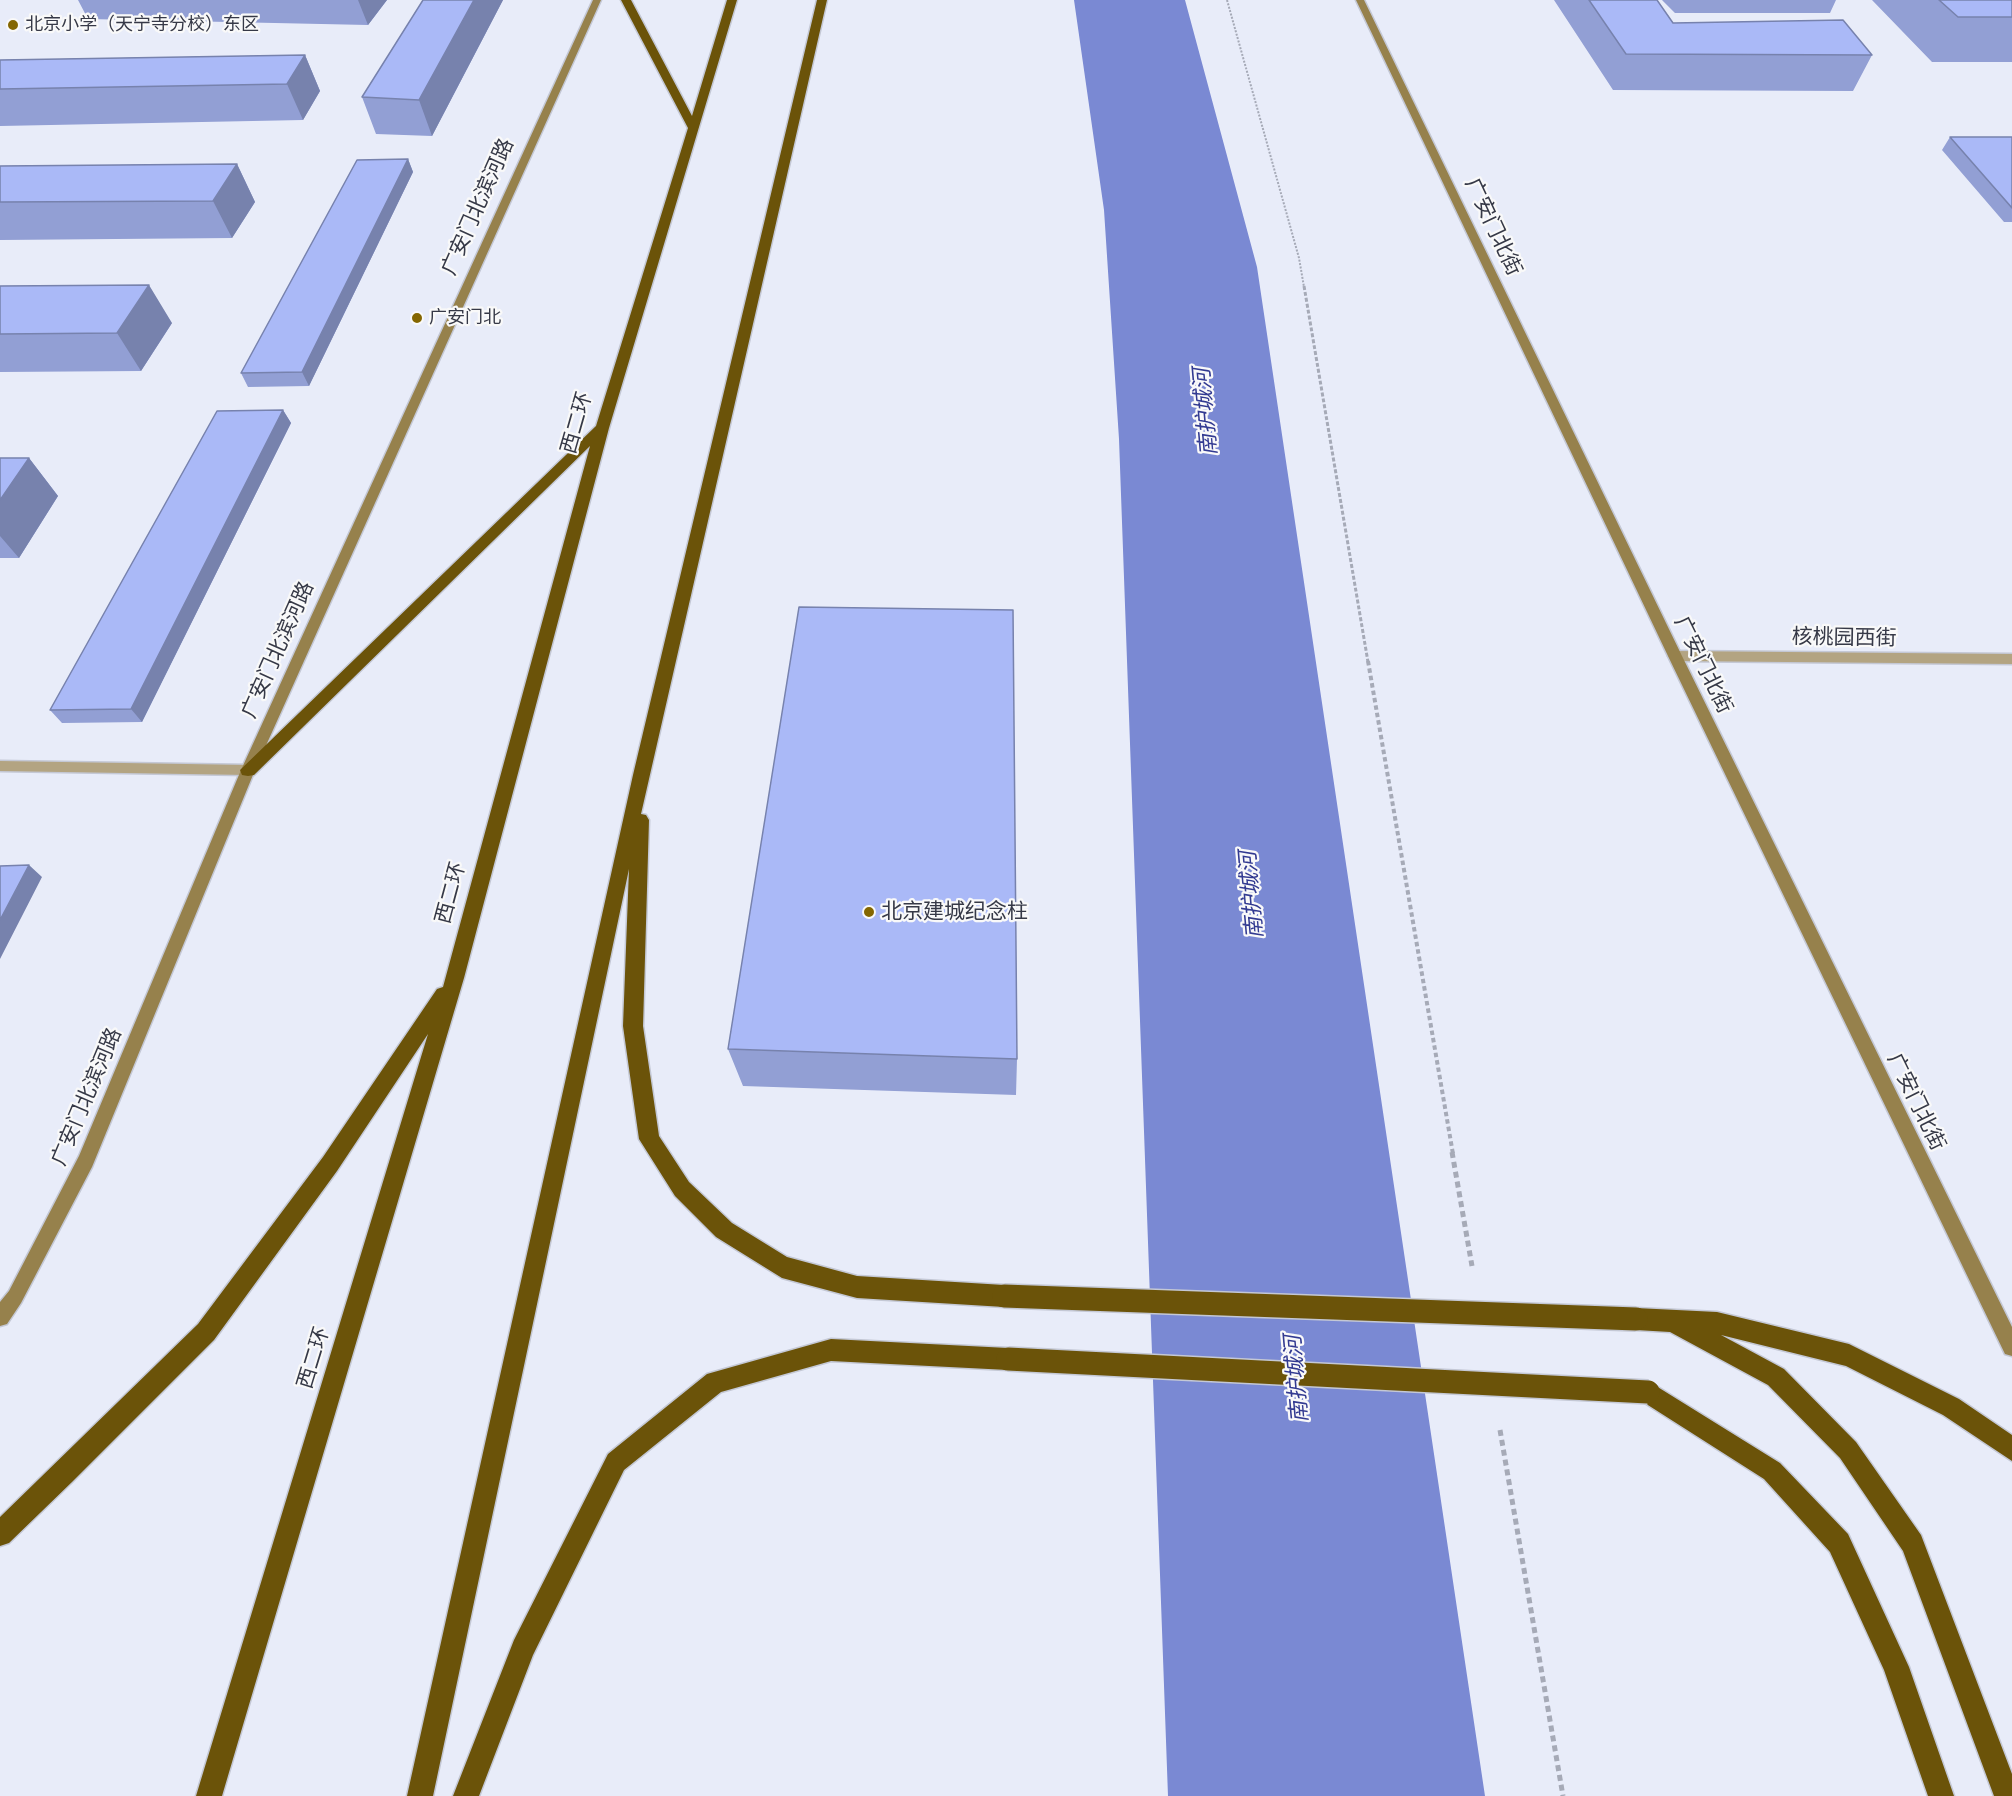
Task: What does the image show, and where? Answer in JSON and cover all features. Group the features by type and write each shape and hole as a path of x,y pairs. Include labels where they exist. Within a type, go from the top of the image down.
{"highway":[{"path":"626,0 692,126"},
{"name":"西二环","path":"209,1796 455,978 602,428 732,0"},
{"path":"420,1796 641,775 822,0"},
{"path":"248,770 602,428"},
{"path":"641,775 633,1026 649,1139 682,1190 724,1230 782,1268 858,1287 1004,1296 1717,1323 1849,1355 1951,1407 2012,1449"},
{"path":"0,1534 64,1474 206,1332 330,1164 455,978"},
{"path":"1672,1321 1776,1377 1848,1450 1912,1544 2007,1796"},
{"path":"466,1796 523,1649 616,1462 715,1382 831,1350 1648,1392 1772,1472 1839,1543 1896,1667 1941,1796"}],"street":[{"name":"广安门北滨河路","path":"0,1317 15,1297 86,1161 248,770 597,0"},
{"name":"广安门北街","path":"1360,0 1675,656 2012,1347"},
{"name":"核桃园西街","path":"1675,656 2012,659"},
{"path":"0,766 248,770"}],"path":[{"path":"1227,0 1299,258 1474,1278"},
{"path":"1498,1419 1563,1796"}],"water":[{"name":"南护城河","path":"1074,0 1185,0 1257,267 1485,1796 1168,1796 1119,439 1104,210"}],"building":[{"path":"423,0 474,0 419,100 362,97"},
{"path":"1589,0 1657,0 1673,23 1843,20 1872,55 1626,54"},
{"path":"1939,0 2012,0 2012,17 1958,17"},
{"path":"305,55 287,84 0,89 0,60"},
{"path":"1950,137 2012,137 2012,208"},
{"path":"408,159 302,372 241,373 357,160"},
{"path":"237,164 213,201 0,202 0,166"},
{"path":"149,285 117,333 0,334 0,286"},
{"path":"283,410 131,709 50,710 217,411"},
{"path":"0,458 29,458 0,500"},
{"path":"799,607 1013,610 1017,1059 728,1049"},
{"path":"29,865 0,920 0,866"}],"place":[{"name":"北京小学（天宁寺分校）东区","path":"13,25"},
{"name":"广安门北","path":"417,318"},
{"name":"北京建城纪念柱","path":"869,912"}]}
